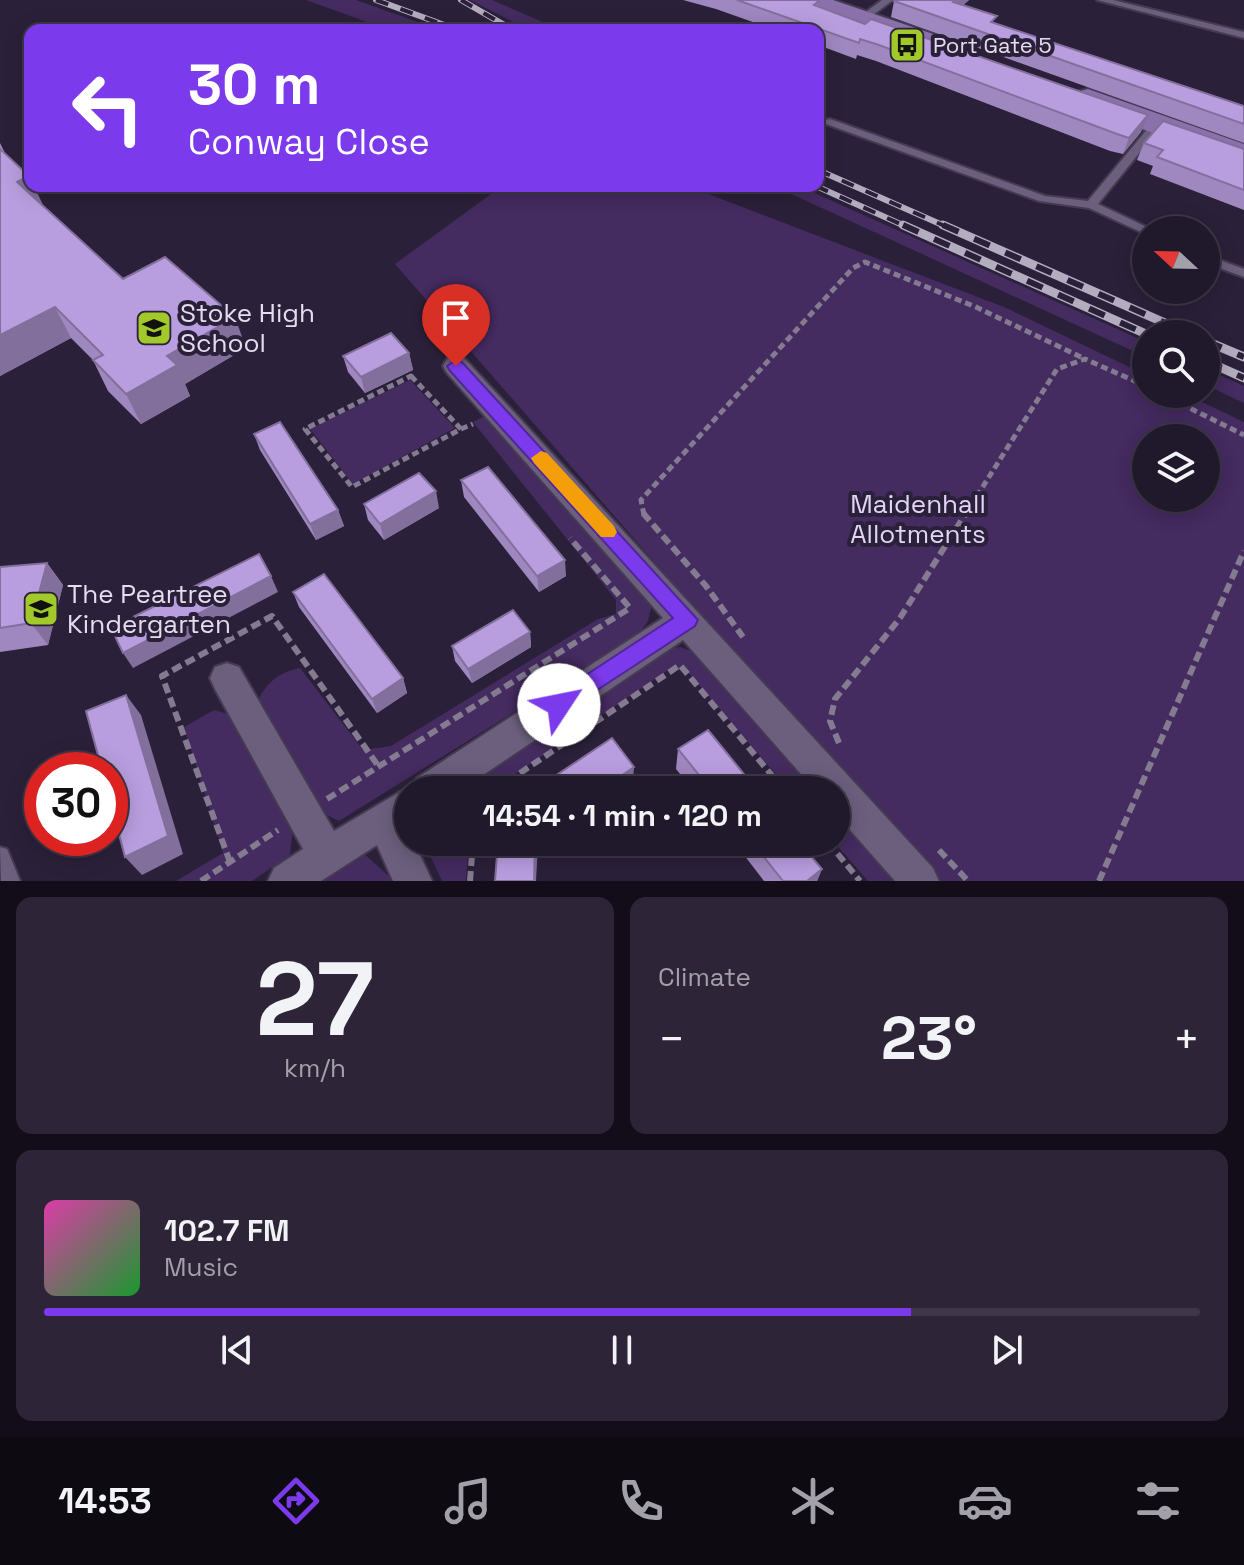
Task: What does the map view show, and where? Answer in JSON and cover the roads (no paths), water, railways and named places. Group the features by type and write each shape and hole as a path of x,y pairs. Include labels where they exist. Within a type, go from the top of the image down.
{"main road":[{"path":"805,0 949,50"},
{"path":"1064,90 1244,155"}],"street":[{"path":"456,366 920,881"},
{"path":"451,776 687,620"},
{"path":"227,678 327,855"},
{"path":"287,881 394,814"},
{"path":"407,856 413,881"}],"lane":[{"path":"862,19 888,0"},
{"path":"1102,0 1244,35"},
{"path":"830,122 1043,199 1091,205 1132,223"},
{"path":"1091,205 1157,124"},
{"path":"1220,264 1244,273"},
{"path":"0,856 11,881"}],"railway":[{"path":"376,0 442,24"},
{"path":"461,0 503,24"},
{"path":"824,173 947,227"},
{"path":"824,190 907,227"},
{"path":"903,225 1132,328"},
{"path":"943,225 1158,320"},
{"path":"1220,347 1244,357"},
{"path":"1220,367 1244,378"}],"place":[{"name":"Port Gate 5","path":"907,45"},
{"name":"Stoke High School","path":"154,328"},
{"name":"The Peartree Kindergarten","path":"41,609"}],"park label":[{"name":"Maidenhall Allotments","path":"918,519"}]}
